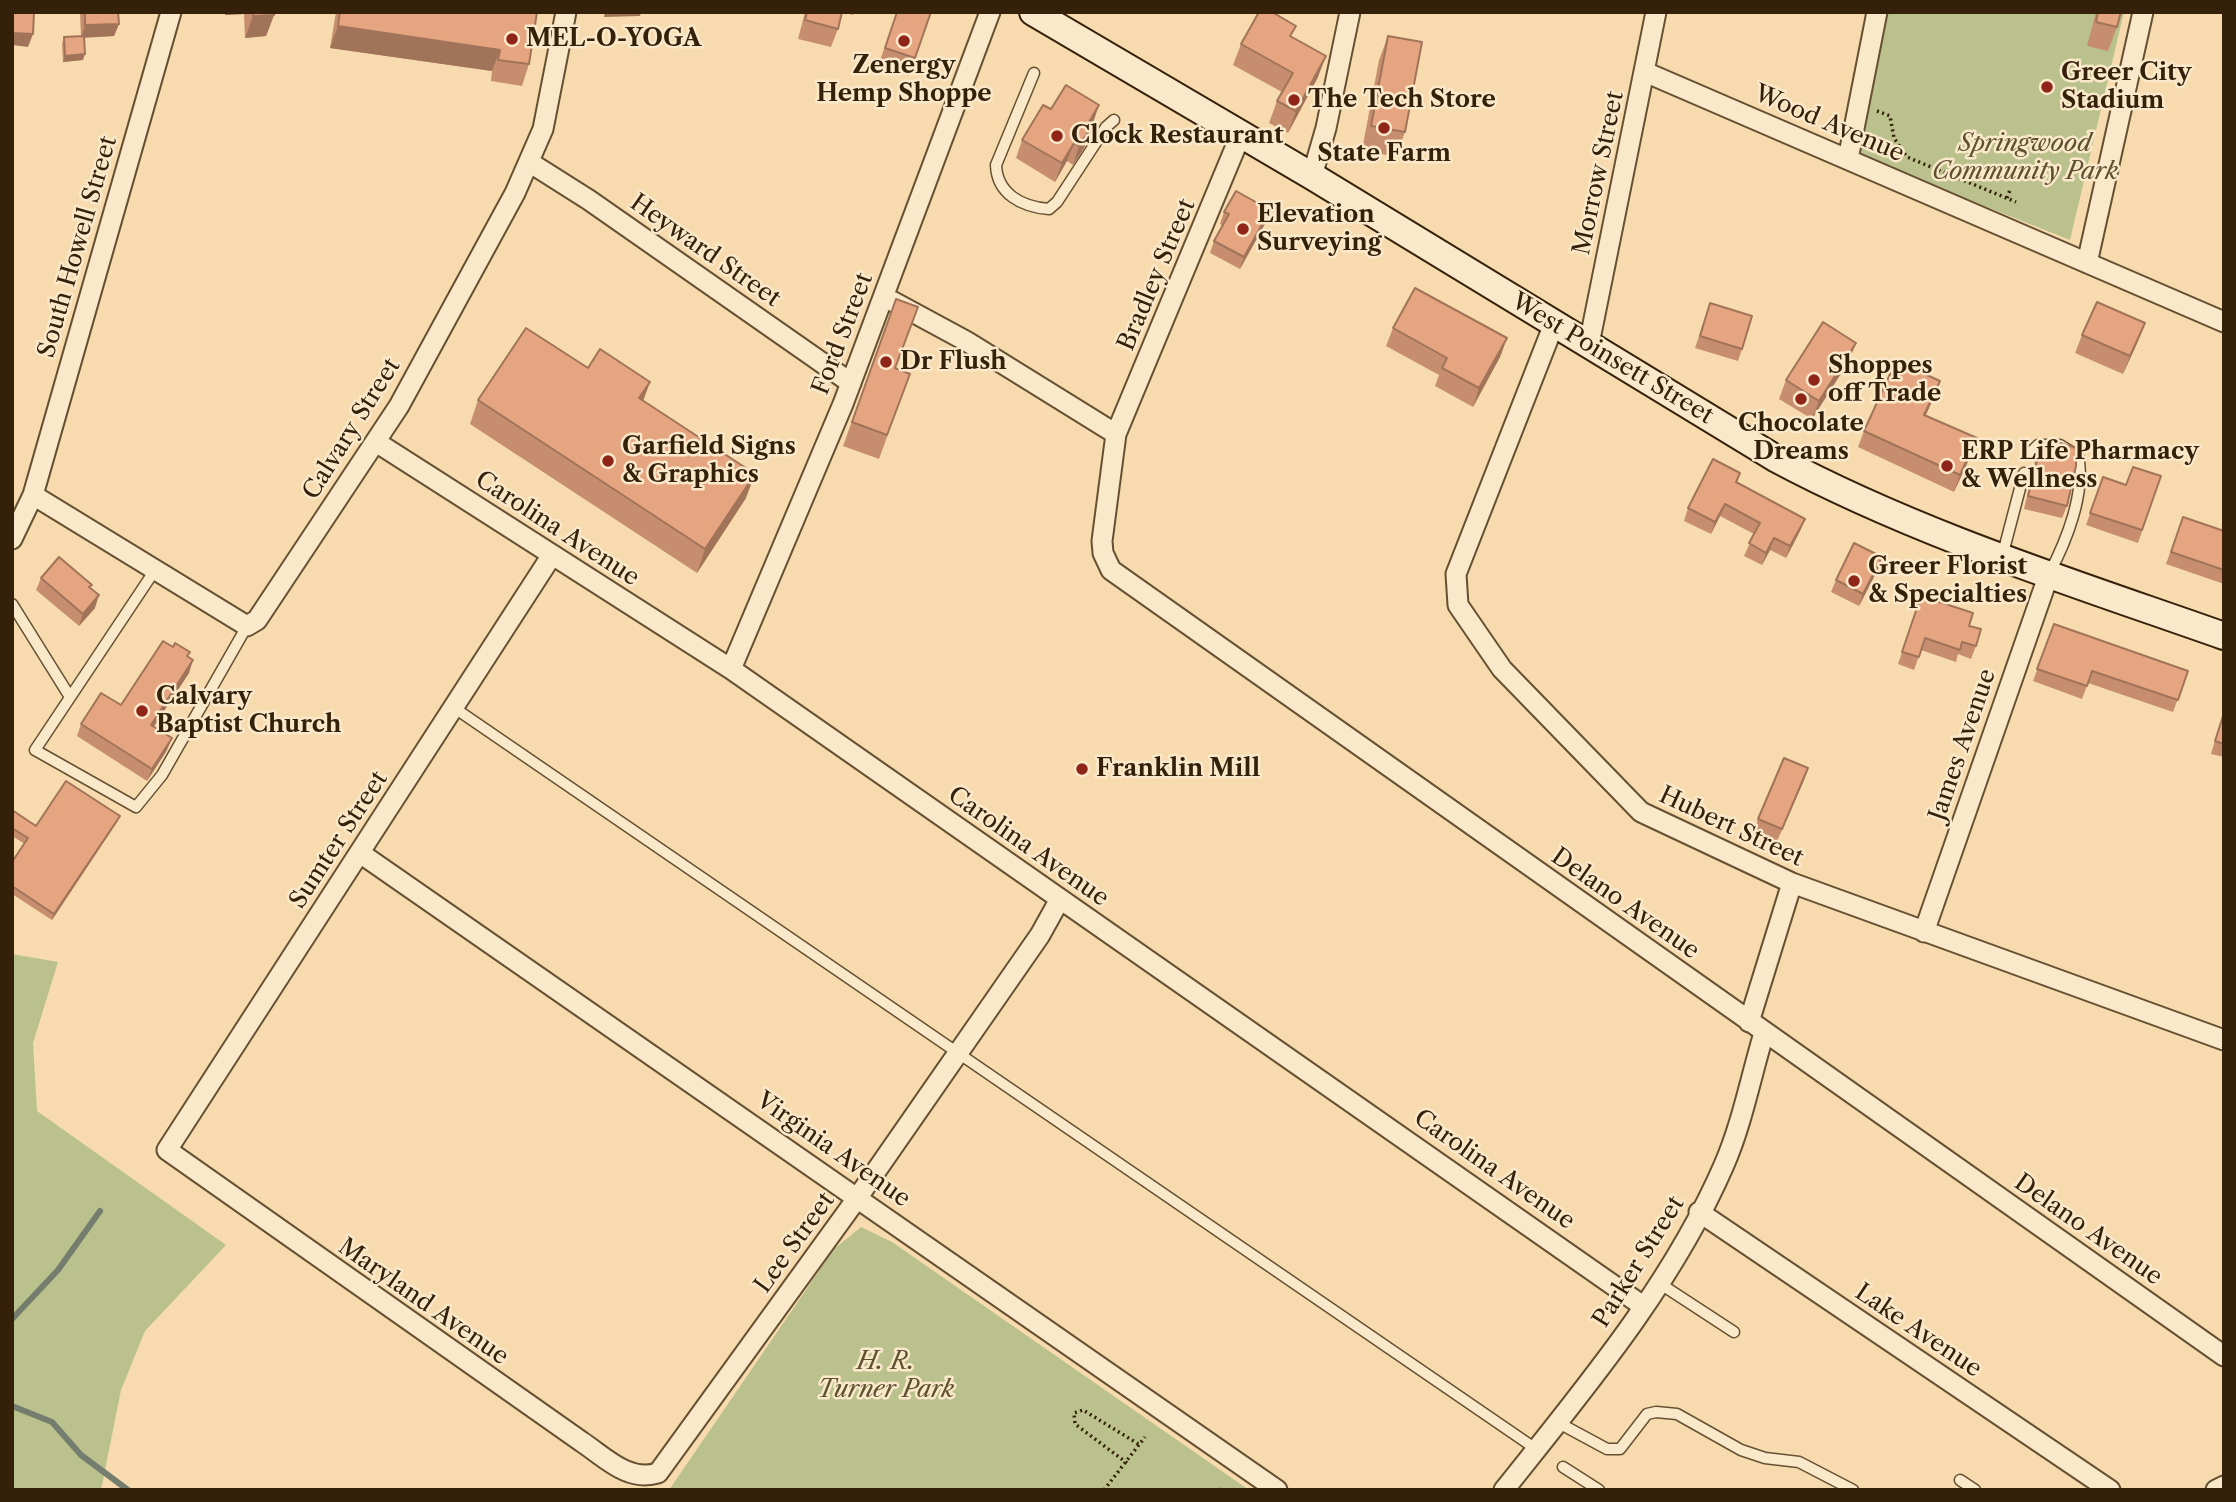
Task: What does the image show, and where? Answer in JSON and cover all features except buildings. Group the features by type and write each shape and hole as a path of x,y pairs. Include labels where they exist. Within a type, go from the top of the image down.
{"main road":[{"name":"West Poinsett Street","path":"1034,12 1312,176 1775,458 1835,490 1917,527 2224,636"}],"street":[{"name":"South Howell Street","path":"12,539 33,495 171,12"},
{"name":"Calvary Street","path":"247,626 257,620 283,585 399,406 529,162 543,129 566,12"},
{"name":"Ford Street","path":"731,669 851,383 990,12"},
{"path":"1312,176 1326,128 1350,12"},
{"name":"Morrow Street","path":"1589,344 1656,12"},
{"path":"1848,159 1877,12"},
{"path":"2087,263 2143,12"},
{"name":"Wood Avenue","path":"1645,72 2224,322"},
{"name":"Bradley Street","path":"1116,434 1241,134"},
{"name":"Heyward Street","path":"529,162 589,200 851,383"},
{"path":"883,297 966,341 1116,434"},
{"name":"Hubert Street","path":"1554,324 1456,575 1458,605 1502,669 1641,812 1793,883 2224,1040"},
{"name":"Delano Avenue","path":"1116,434 1102,541 1102,553 1111,569 2224,1356"},
{"name":"Carolina Avenue","path":"376,442 731,669 1643,1306"},
{"path":"33,495 247,626"},
{"name":"Sumter Street","path":"167,1150 552,555"},
{"name":"James Avenue","path":"1924,932 2049,575"},
{"name":"Virginia Avenue","path":"360,853 1277,1490"},
{"name":"Parker Street","path":"1504,1490 1608,1359 1659,1283 1725,1164 1793,883"},
{"name":"Lee Street","path":"658,1473 858,1197 1040,935 1060,899"},
{"name":"Maryland Avenue","path":"167,1150 628,1473 638,1476 658,1473"},
{"name":"Lake Avenue","path":"1699,1212 2110,1490"},
{"path":"2216,1490 2224,1486"}],"lane":[{"path":"1034,73 996,165 997,177 1014,200 1035,208 1048,209 1057,202 1105,127 1114,120"},
{"path":"2030,453 2038,445 2060,445 2078,456 2081,467 2074,509 2059,556 2049,575"},
{"path":"2002,558 2024,474"},
{"path":"155,570 35,750 136,807 162,775 247,626"},
{"path":"12,604 70,697"},
{"path":"453,707 1536,1449"},
{"path":"1659,1283 1734,1332"},
{"path":"1557,1422 1607,1450 1620,1449 1647,1414 1677,1414 1741,1450 1765,1458 1799,1462 1853,1490"},
{"path":"1563,1467 1599,1490"},
{"path":"1960,1480 1975,1490"}],"path":[{"path":"1857,108 1886,113 1900,148 1915,162 2016,202"},
{"path":"2007,198 2010,190"},
{"path":"1127,1463 1075,1424 1074,1413 1083,1410 1140,1444"},
{"path":"1104,1490 1145,1437"}],"green space":[{"name":"Springwood Community Park","path":"1885,12 2124,12 2070,240 1856,155"},
{"path":"12,954 58,962 33,1043 37,1111 226,1245 145,1331 121,1390 101,1490 12,1490"},
{"name":"H. R. Turner Park","path":"861,1227 892,1242 1249,1490 669,1490 834,1249"}],"waterway":[{"path":"12,1319 58,1270 100,1211"},
{"path":"12,1406 52,1422 81,1455 128,1490"}],"place":[{"name":"MEL-O-YOGA","path":"512,39"},
{"name":"Zenergy Hemp Shoppe","path":"904,41"},
{"name":"Greer City Stadium","path":"2047,87"},
{"name":"The Tech Store","path":"1294,100"},
{"name":"State Farm","path":"1384,128"},
{"name":"Clock Restaurant","path":"1057,136"},
{"name":"Elevation Surveying","path":"1243,229"},
{"name":"Dr Flush","path":"886,362"},
{"name":"Shoppes off Trade","path":"1814,380"},
{"name":"Chocolate Dreams","path":"1801,399"},
{"name":"Garfield Signs & Graphics","path":"608,461"},
{"name":"ERP Life Pharmacy & Wellness","path":"1947,466"},
{"name":"Greer Florist & Specialties","path":"1854,581"},
{"name":"Calvary Baptist Church","path":"142,711"},
{"name":"Franklin Mill","path":"1082,769"}]}
